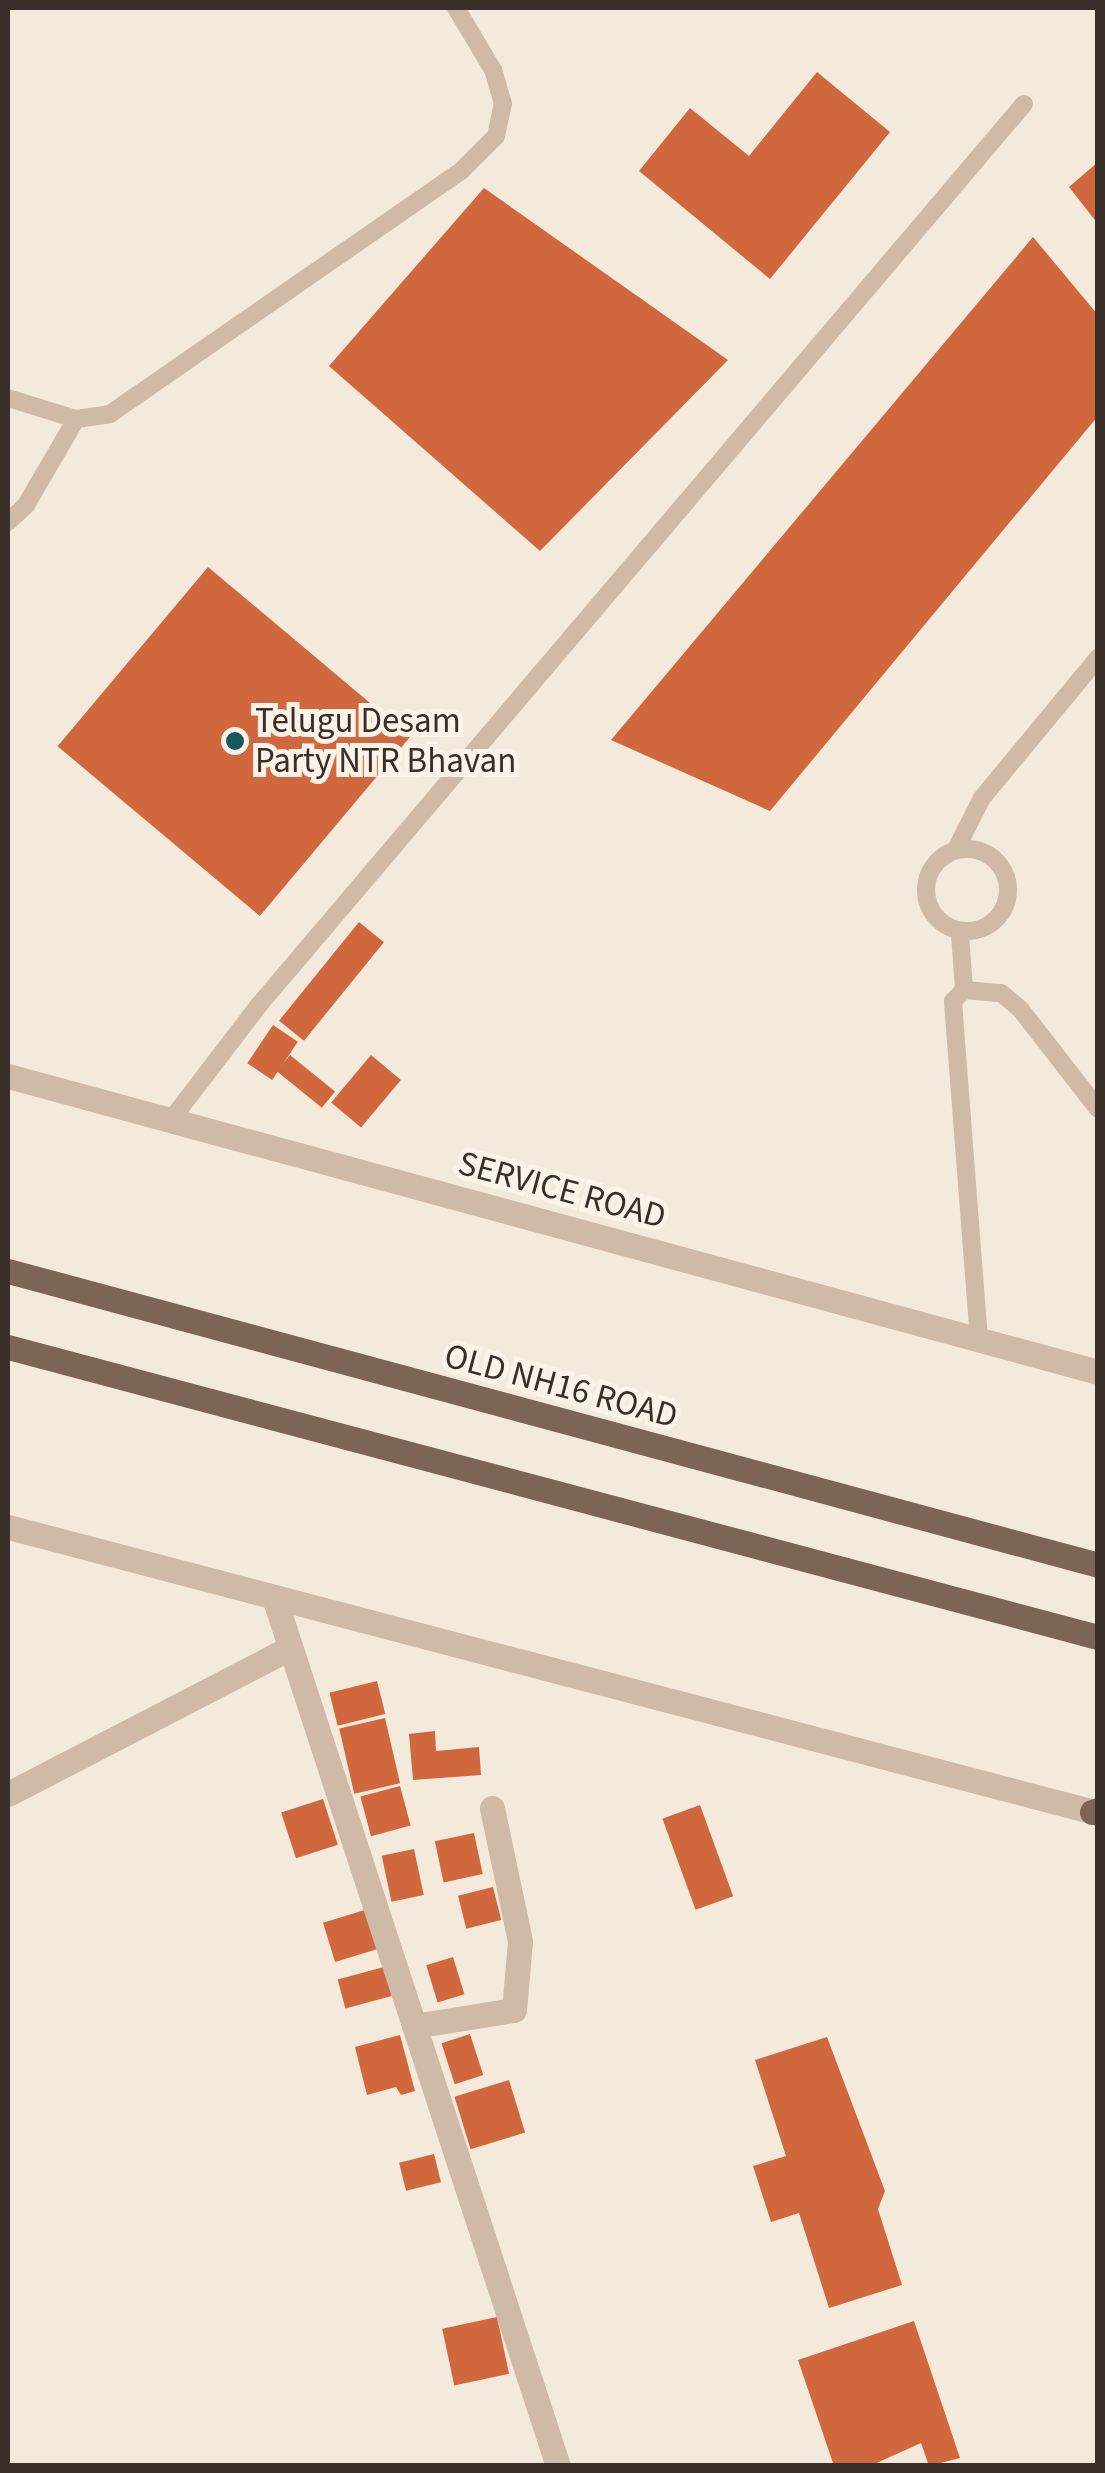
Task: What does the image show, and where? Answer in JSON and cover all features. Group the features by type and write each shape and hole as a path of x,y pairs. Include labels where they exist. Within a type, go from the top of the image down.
{"main road":[{"name":"OLD NH16 ROAD","path":"8,1271 1098,1565"},
{"path":"8,1347 1098,1637"}],"street":[{"name":"SERVICE ROAD","path":"8,1076 1098,1372"},
{"path":"8,1527 1096,1812"},
{"path":"274,1597 558,2466"},
{"path":"8,1794 290,1648"},
{"path":"414,2026 514,2010 520,1941 492,1808"}],"lane":[{"path":"8,398 76,419 110,414 462,170 496,136 503,104 456,8"},
{"path":"171,1120 259,1006 1024,104"},
{"path":"8,522 26,505 76,419"},
{"path":"979,1340 949,1013 964,990 960,934 929,908 926,887 930,870 956,850 982,798 1098,658"},
{"path":"956,850 989,855 1010,887 996,919 960,934"},
{"path":"964,990 1001,993 1021,1010 1098,1109"}],"building":[{"path":"817,72 890,132 770,279 639,171 690,108 749,156"},
{"path":"1098,162 1098,224 1069,187"},
{"path":"484,188 728,360 540,551 329,366"},
{"path":"1033,237 1098,315 1098,416 770,811 611,740"},
{"name":"Telugu Desam Party NTR Bhavan","path":"208,567 410,737 260,916 58,746"},
{"path":"359,922 384,942 304,1041 279,1021"},
{"path":"273,1025 298,1042 272,1080 247,1063"},
{"path":"290,1055 335,1092 322,1108 277,1071"},
{"path":"371,1055 401,1080 361,1128 331,1102"},
{"path":"377,1681 385,1714 338,1726 329,1693"},
{"path":"385,1718 400,1783 354,1794 339,1729"},
{"path":"435,1731 436,1751 479,1747 481,1775 413,1780 409,1734"},
{"path":"400,1786 411,1826 371,1836 360,1797"},
{"path":"323,1799 338,1845 296,1858 281,1813"},
{"path":"700,1805 733,1896 696,1910 662,1819"},
{"path":"474,1833 483,1874 444,1882 435,1841"},
{"path":"414,1849 424,1895 391,1902 382,1856"},
{"path":"493,1887 501,1920 466,1929 458,1896"},
{"path":"368,1909 380,1948 335,1962 323,1923"},
{"path":"453,1957 464,1994 438,2002 426,1965"},
{"path":"384,1967 392,1996 345,2008 338,1979"},
{"path":"470,2034 483,2075 455,2084 441,2043"},
{"path":"400,2035 415,2091 401,2095 396,2087 367,2095 355,2047"},
{"path":"827,2037 885,2191 878,2209 902,2285 829,2308 799,2213 771,2222 753,2166 786,2156 755,2060"},
{"path":"509,2080 525,2133 471,2149 454,2097"},
{"path":"434,2154 441,2182 406,2191 399,2163"},
{"path":"497,2317 509,2374 454,2385 442,2329"},
{"path":"914,2321 960,2458 929,2466 921,2443 870,2466 834,2466 798,2360"}],"place":[{"name":"Telugu Desam Party NTR Bhavan","path":"235,741"}]}
